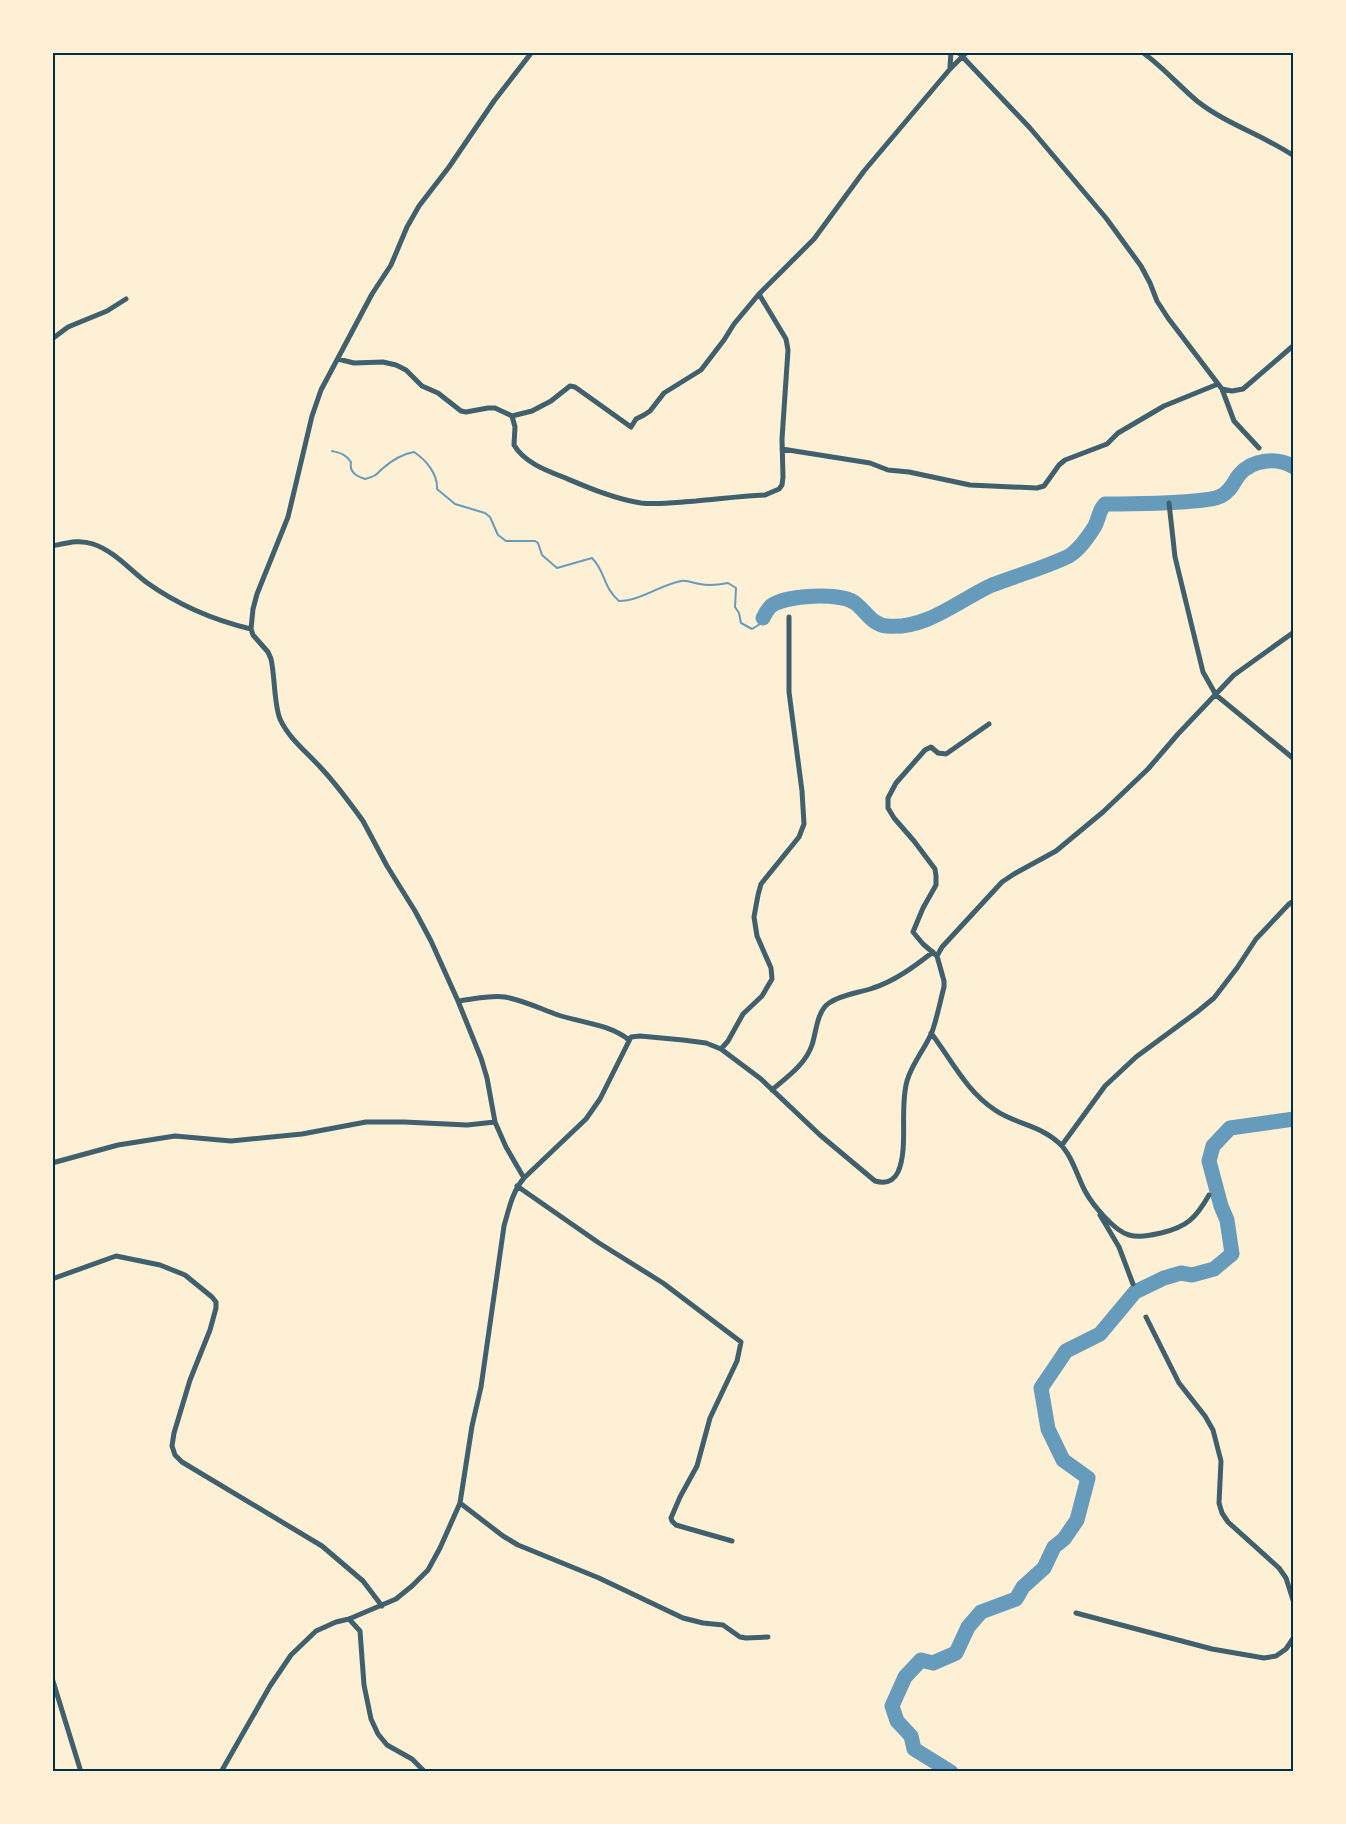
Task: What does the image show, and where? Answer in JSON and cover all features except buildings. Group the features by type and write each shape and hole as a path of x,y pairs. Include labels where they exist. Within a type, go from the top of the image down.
{"street":[{"path":"524,1178 495,1122 481,1058 426,931 363,821 284,726 279,716 271,659 251,629 257,594 288,517 312,416 321,390 372,294 391,265 407,227 419,206 532,52"},
{"path":"950,69 951,52"},
{"path":"1142,52 1198,101 1293,156"},
{"path":"338,359 354,363 383,362 396,365 406,370 422,386 442,396 461,411 495,408 512,416 543,406 570,386 585,393 632,427 636,419 650,411 664,393 700,370 759,294 814,239 864,171 962,54 1106,218 1141,266 1157,301 1168,318 1220,386 1234,421 1259,448"},
{"path":"512,416 515,427 514,444 531,462 591,488 640,502 663,504 765,495 779,489 782,485 788,350 786,339 759,294"},
{"path":"52,339 68,327 107,311 126,299"},
{"path":"782,449 870,463 888,470 909,472 970,485 1037,488 1044,486 1065,460 1107,444 1119,433 1164,406 1220,386 1232,391 1243,389 1293,345"},
{"path":"1169,503 1175,557 1203,672 1216,695 1293,759"},
{"path":"52,546 80,541 95,544 176,600 200,613 251,629"},
{"path":"721,1049 743,1014 762,996 772,979 771,968 757,936 754,917 758,895 761,884 799,837 804,824 789,692 789,617"},
{"path":"772,1090 801,1064 811,1048 820,1015 828,1003 892,980 935,954 1002,882 1056,851 1103,812 1148,769 1234,675 1293,632"},
{"path":"221,1772 270,1686 291,1655 316,1631 396,1599 428,1570 460,1503 472,1426 481,1387 504,1226 510,1203 517,1186 586,1119 600,1100 633,1036 706,1043 721,1049 740,1062 820,1135 875,1181 883,1184 890,1182 898,1173 902,1154 904,1093 907,1080 931,1033 944,981 935,954 913,932 922,908 936,885 934,868 894,818 888,808 888,798 896,783 924,750 931,747 938,753 946,754 989,724"},
{"path":"1062,1145 1105,1086 1136,1057 1214,998 1256,939 1293,901"},
{"path":"458,1001 488,997 516,999 559,1015 612,1029 629,1040"},
{"path":"931,1033 963,1080 982,1101 997,1112 1049,1134 1062,1145 1085,1192 1119,1246 1133,1284"},
{"path":"52,1163 118,1145 175,1136 231,1141 302,1134 366,1122 467,1125 495,1122"},
{"path":"517,1186 599,1243 663,1283 741,1342 737,1361 710,1418 697,1466 671,1518 676,1525 732,1541"},
{"path":"1094,1206 1112,1224 1128,1235 1146,1236 1165,1232 1190,1221 1199,1213 1209,1195"},
{"path":"52,1279 116,1256 160,1264 185,1275 212,1296 216,1302 216,1308 174,1433 172,1446 176,1455 191,1468 322,1546 363,1581 382,1606"},
{"path":"1146,1317 1179,1383 1213,1430 1221,1461 1219,1503 1222,1513 1228,1522 1279,1568 1286,1578 1293,1604"},
{"path":"460,1503 518,1545 599,1578 683,1618 723,1625 740,1637 768,1636"},
{"path":"1076,1613 1212,1649 1264,1658 1276,1656 1286,1649 1293,1637"},
{"path":"349,1619 360,1631 364,1685 371,1719 378,1734 387,1745 412,1759 425,1772"},
{"path":"52,1678 81,1772"}],"waterway":[{"path":"332,451 347,457 354,473 365,479 375,475 397,458 414,452 430,468 436,478 437,489 455,504 485,513 490,517 498,535 506,541 535,541 542,555 557,568 592,558 619,601 635,598 681,581 707,585 728,583 736,588 735,607 741,623 752,629 760,624 763,618"},
{"path":"763,618 771,606 778,602 800,597 826,596 838,597 855,603 873,620 882,625 901,626 915,623 942,613 992,585 1069,556 1090,534 1105,504 1211,499 1224,494 1244,470 1258,463 1273,461 1294,467"},
{"path":"951,1772 914,1749 911,1736 897,1721 892,1706 905,1677 921,1660 933,1663 956,1653 968,1627 981,1612 1016,1599 1023,1587 1044,1568 1054,1547 1064,1539 1077,1520 1088,1478 1063,1460 1048,1429 1041,1388 1066,1351 1100,1334 1135,1292 1164,1278 1181,1273 1192,1275 1214,1269 1232,1254 1227,1220 1209,1161 1213,1146 1230,1128 1294,1119"}]}
